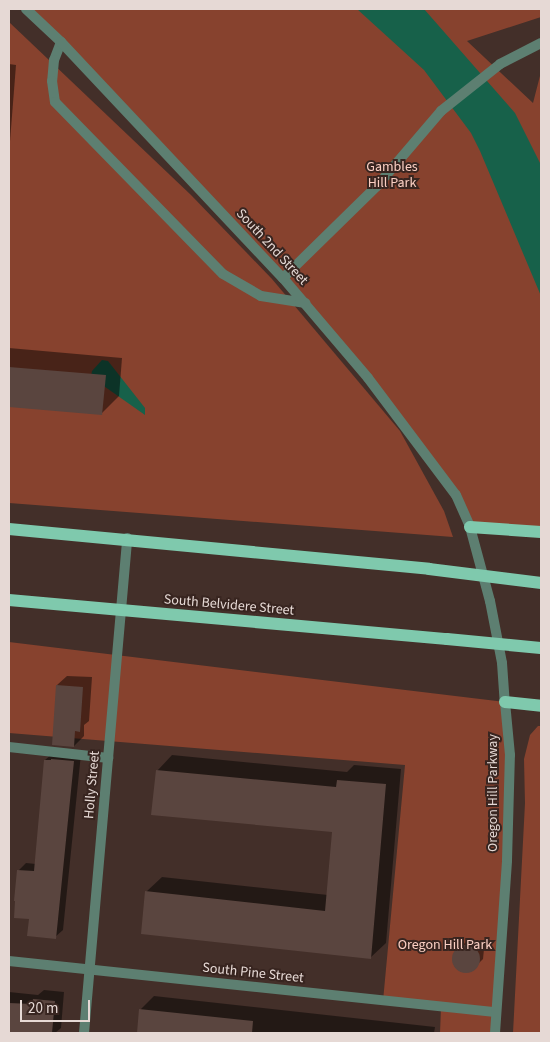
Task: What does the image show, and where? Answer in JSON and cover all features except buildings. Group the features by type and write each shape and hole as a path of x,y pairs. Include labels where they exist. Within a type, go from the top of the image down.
{"main road":[{"path":"470,526 541,532"},
{"path":"9,529 127,538 429,569 541,583"},
{"name":"South Belvidere Street","path":"9,600 541,648"},
{"path":"505,702 541,706"}],"street":[{"name":"South 2nd Street","path":"26,9 61,42 305,303 368,378 456,495 470,526"},
{"path":"61,42 54,60 52,81 55,102 223,274 261,296 305,303"},
{"path":"283,278 377,186 441,110 500,64 541,43"},
{"name":"Oregon Hill Parkway","path":"470,526 497,637 504,676 510,756 501,969 495,1012 495,1033"},
{"name":"Holly Street","path":"84,1033 127,538"},
{"path":"9,748 108,758"},
{"name":"South Pine Street","path":"9,961 495,1012"}],"green space":[{"name":"Gambles Hill Park","path":"26,9 541,9 541,17 467,41 533,103 541,72 541,532 470,527 462,507 305,303"},
{"path":"9,22 191,195 272,279 400,431 444,511 453,537 9,503"},
{"name":"Oregon Hill Park","path":"9,642 505,702 510,755 495,1033 440,1033 441,1007 383,1001 405,765 9,733"},
{"path":"538,726 541,726 541,1033 513,1033 525,803 524,759 530,735"}],"shaded area":[{"path":"357,9 424,9 515,113 541,165 541,296 471,133 424,70"},
{"path":"102,360 108,361 145,408 145,415 91,377 92,371"}]}
